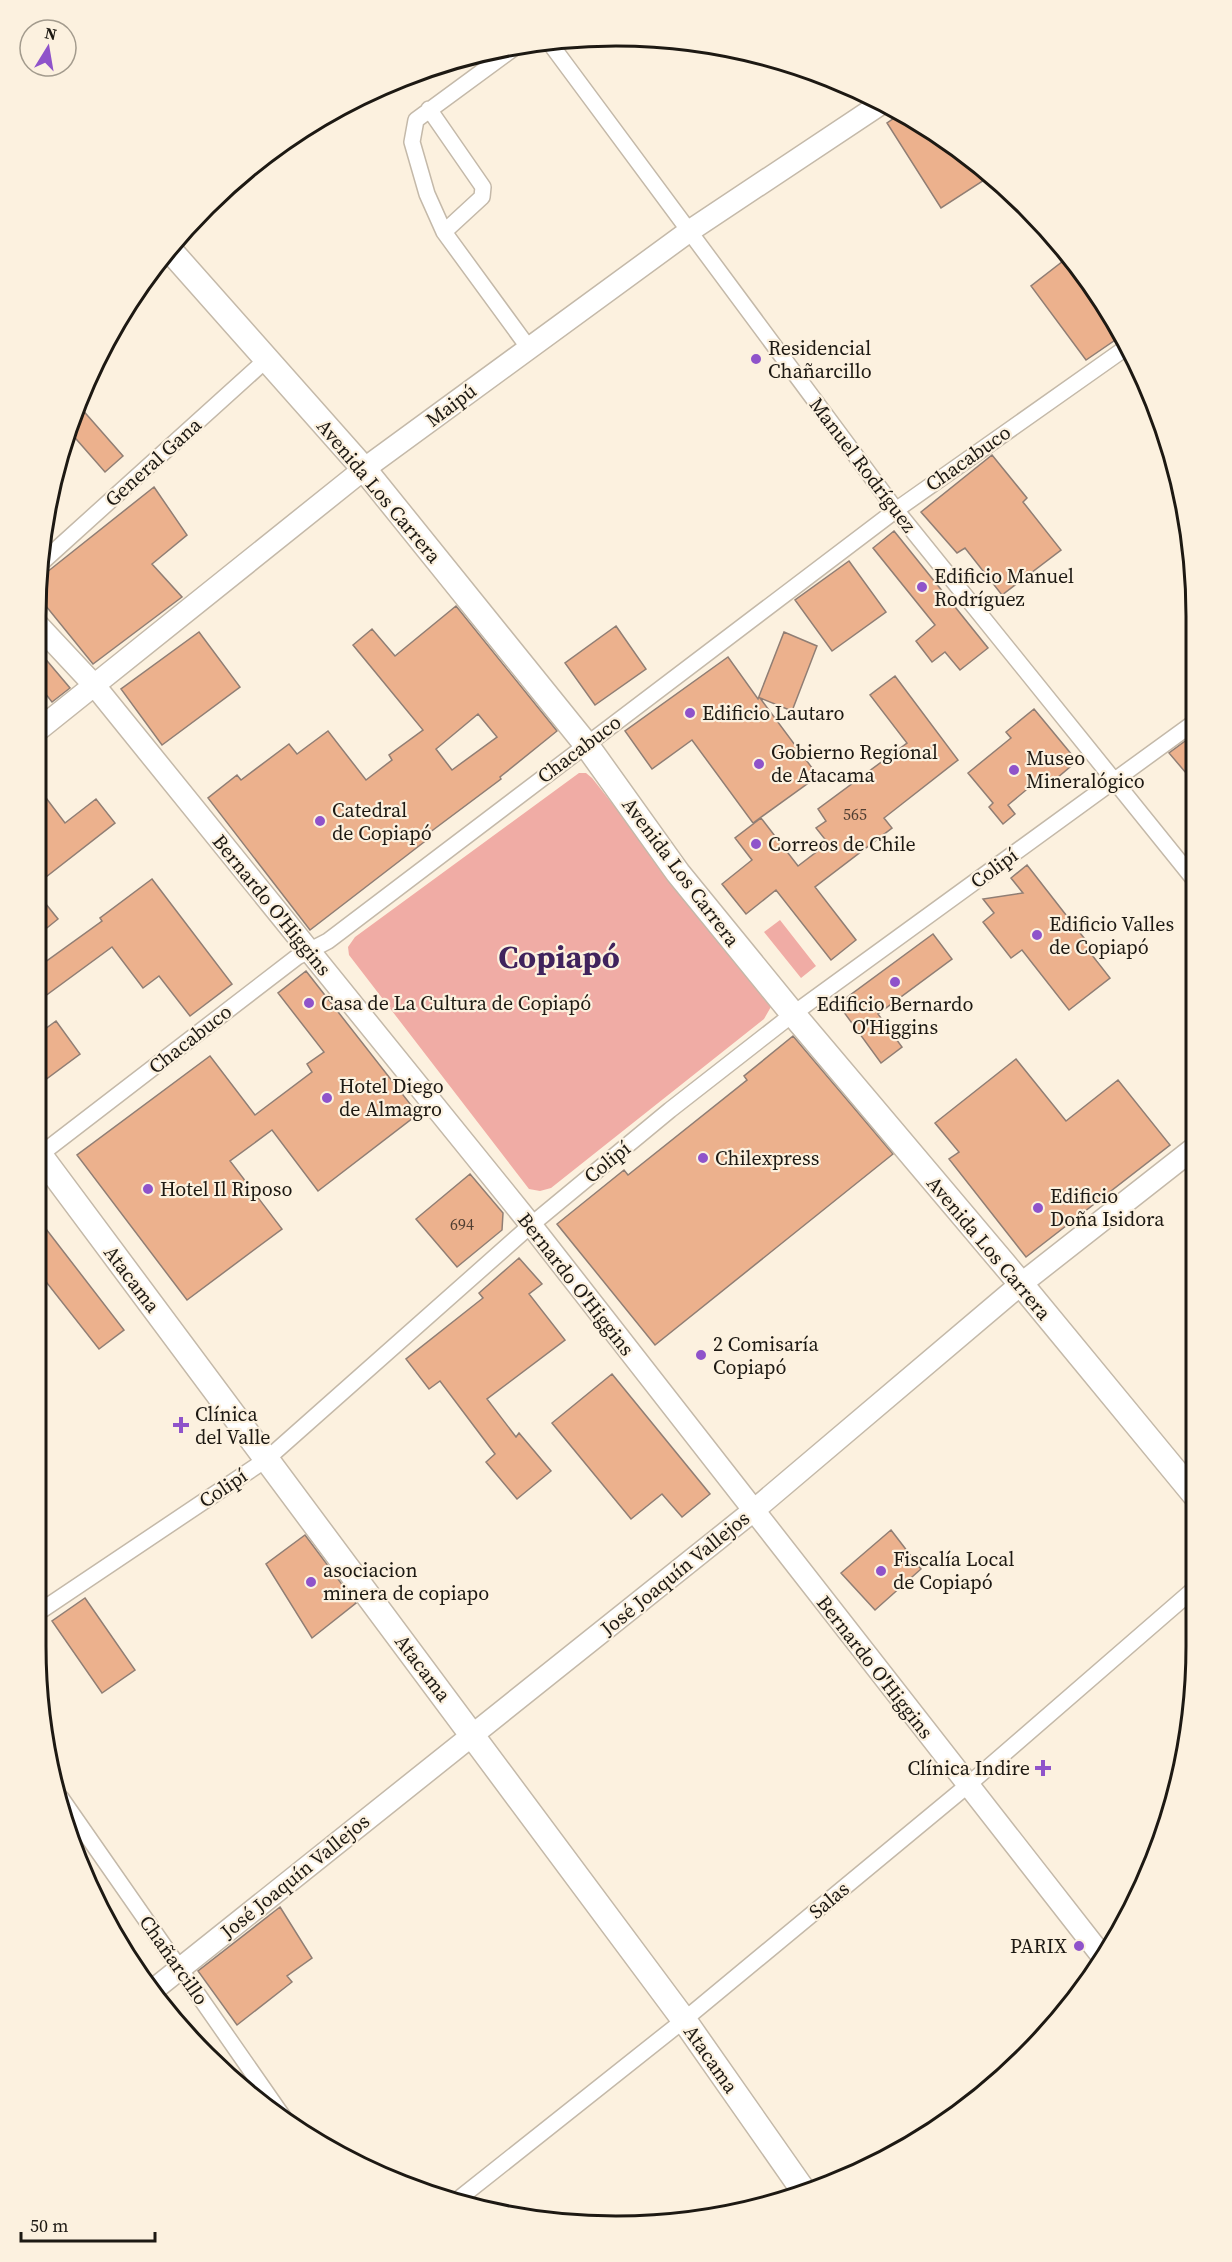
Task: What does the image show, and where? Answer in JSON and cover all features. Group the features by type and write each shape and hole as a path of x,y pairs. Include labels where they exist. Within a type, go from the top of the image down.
{"main road":[{"name":"Maipú","path":"46,724 364,469 528,347 688,232 874,108"},
{"name":"Avenida Los Carrera","path":"175,256 364,469 585,743 678,873 1186,1484"},
{"name":"Bernardo O'Higgins","path":"46,634 95,686 531,1225 1097,1950"},
{"name":"José Joaquín Vallejos","path":"159,1986 753,1510 1021,1284 1186,1154"},
{"name":"Atacama","path":"46,1165 684,2020 799,2185"}],"street":[{"name":"Manuel Rodríguez","path":"555,50 896,510 1186,870"},
{"path":"500,58 416,120 412,142 427,195 444,232 528,347"},
{"path":"429,109 483,187 482,197 444,232"},
{"name":"Chacabuco","path":"46,1148 297,957 328,941 585,743 896,510 1120,351"},
{"name":"General Gana","path":"50,555 267,359"},
{"name":"Colipí","path":"46,1607 267,1459 531,1225 670,1110 793,1014 1186,728"},
{"name":"Salas","path":"465,2195 684,2020 968,1785 1186,1596"},
{"name":"Chañarcillo","path":"73,1815 271,2099"}],"shaded area":[{"path":"579,773 586,773 592,778 772,1005 764,1019 551,1188 540,1191 529,1189 349,955 348,947 355,937"},
{"path":"780,920 816,966 801,978 764,932"}],"building":[{"path":"893,119 901,123 932,142 983,181 941,208 887,123"},
{"path":"1062,262 1090,300 1114,341 1086,360 1031,286"},
{"path":"85,412 123,456 105,472 75,438"},
{"path":"992,455 1027,498 1023,502 1061,550 1002,595 965,548 957,553 921,512"},
{"path":"154,487 187,535 152,564 182,597 93,664 47,607 49,571"},
{"name":"Edificio Manuel Rodríguez","path":"894,531 988,648 960,670 945,652 932,662 916,641 935,625 873,548"},
{"path":"849,561 886,612 832,651 795,600"},
{"path":"456,606 557,731 500,777 501,779 425,836 428,839 310,930 208,798 237,775 241,780 289,744 297,754 328,731 366,780 392,760 389,755 423,730 353,645 372,629 395,656","holes":["478,714 497,737 452,770 436,749"]},
{"path":"616,626 646,669 595,705 565,663"},
{"path":"199,632 240,687 162,745 121,689"},
{"path":"784,632 817,646 792,711 760,698 818,776 753,823 692,740 652,769 625,731 728,657 758,699"},
{"path":"46,660 70,688 52,702 46,694"},
{"path":"895,676 958,760 884,818 892,828 815,887 856,940 831,960 776,890 746,914 722,884 752,860 735,838 761,818 798,866 828,843 816,828 826,821 818,809 907,743 870,695"},
{"path":"1034,709 1077,761 1050,784 1043,776 1008,805 1015,814 1003,824 989,807 993,803 968,773 1011,738 1006,732"},
{"path":"1186,740 1186,773 1169,753"},
{"path":"46,798 65,823 96,799 115,823 46,877"},
{"name":"Edificio Valles de Copiapó","path":"1027,865 1091,947 1088,950 1110,978 1069,1010 1022,950 1011,958 983,922 994,913 983,899 1023,893 1011,878"},
{"path":"152,879 232,984 190,1016 159,976 143,988 112,947 46,995 46,961 102,921 100,918"},
{"path":"46,904 58,919 46,929"},
{"name":"Edificio Bernardo O'Higgins","path":"933,934 952,959 878,1014 902,1047 881,1063 838,1004"},
{"path":"306,971 418,1114 318,1191 272,1130 230,1161 282,1229 187,1300 77,1155 210,1056 255,1115 312,1072 307,1064 324,1052 278,993"},
{"path":"56,1021 80,1054 46,1079 46,1028"},
{"path":"793,1036 893,1154 655,1345 557,1224 624,1170 628,1175 747,1080 744,1076"},
{"name":"Edificio Doña Isidora","path":"1016,1059 1066,1121 1118,1080 1170,1145 1026,1257 949,1159 959,1152 935,1123"},
{"path":"470,1174 503,1213 502,1230 457,1267 416,1219"},
{"path":"46,1229 124,1330 99,1349 46,1282"},
{"path":"519,1258 542,1284 529,1294 565,1340 487,1399 516,1437 519,1433 551,1471 517,1499 486,1462 495,1454 440,1381 429,1389 406,1359 483,1298 479,1293"},
{"path":"612,1374 710,1494 682,1517 662,1494 631,1519 552,1423"},
{"name":"Fiscalía Local de Copiapó","path":"891,1530 921,1569 875,1610 841,1573"},
{"name":"asociacion minera de copiapo","path":"305,1535 356,1603 312,1638 266,1564"},
{"path":"85,1598 135,1670 102,1693 52,1621"},
{"path":"280,1907 312,1958 287,1976 292,1982 237,2025 198,1971"}],"place":[{"name":"Residencial Chañarcillo","path":"756,359"},
{"name":"Edificio Manuel Rodríguez","path":"922,587"},
{"name":"Edificio Lautaro","path":"690,713"},
{"name":"Gobierno Regional de Atacama","path":"759,764"},
{"name":"Museo Mineralógico","path":"1014,770"},
{"name":"Catedral de Copiapó","path":"320,821"},
{"name":"Correos de Chile","path":"756,844"},
{"name":"Edificio Valles de Copiapó","path":"1037,935"},
{"name":"Edificio Bernardo O'Higgins","path":"895,982"},
{"name":"Casa de La Cultura de Copiapó","path":"309,1003"},
{"name":"Hotel Diego de Almagro","path":"327,1098"},
{"name":"Chilexpress","path":"703,1158"},
{"name":"Hotel Il Riposo","path":"148,1189"},
{"name":"Edificio Doña Isidora","path":"1038,1208"},
{"name":"2 Comisaría Copiapó","path":"701,1355"},
{"name":"Clínica del Valle","path":"181,1425"},
{"name":"Fiscalía Local de Copiapó","path":"881,1571"},
{"name":"asociacion minera de copiapo","path":"311,1582"},
{"name":"Clínica Indire","path":"1043,1768"},
{"name":"PARIX","path":"1079,1946"}],"district":[{"name":"Copiapó","path":"559,957"}]}
